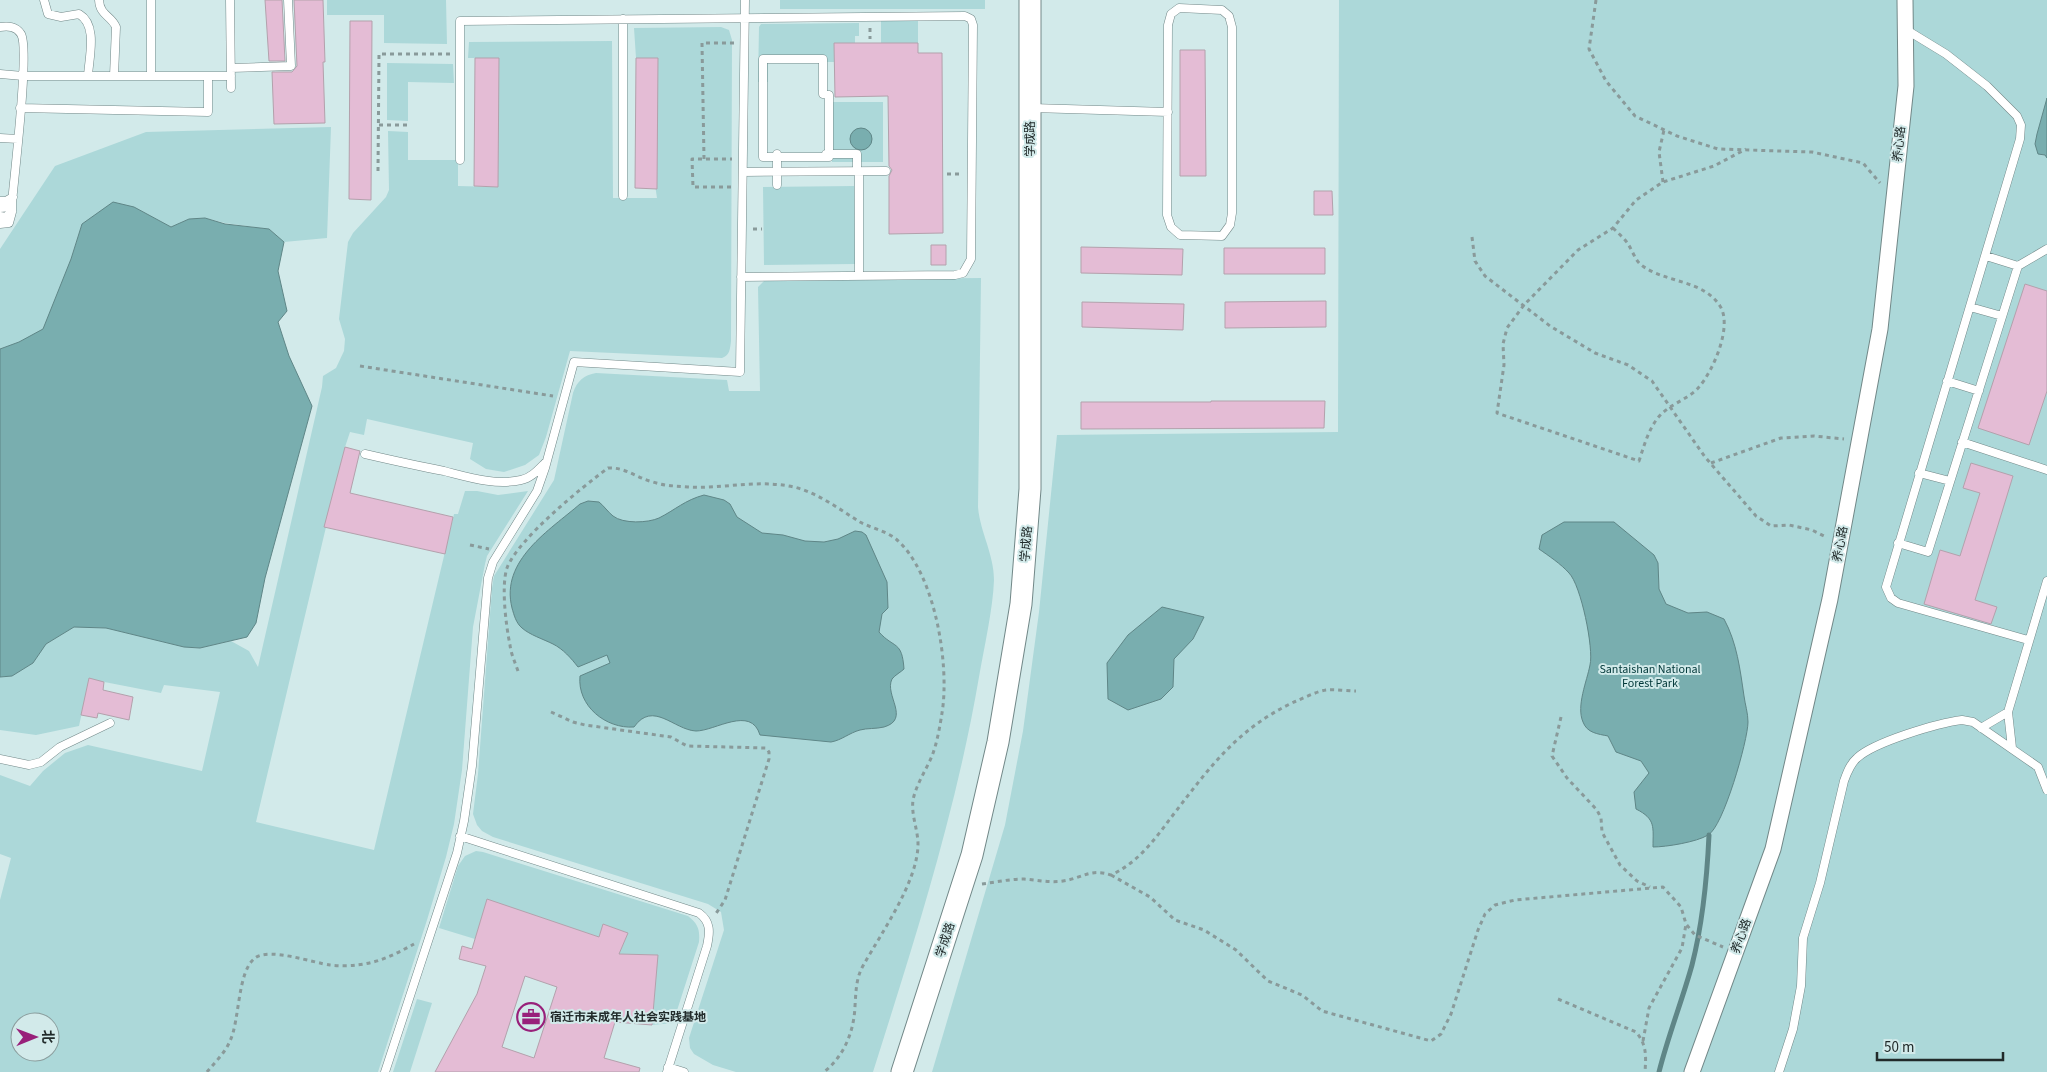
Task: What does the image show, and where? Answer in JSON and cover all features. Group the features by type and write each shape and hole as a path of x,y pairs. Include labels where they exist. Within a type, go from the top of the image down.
{"street":[{"name":"学成路","path":"902,1072 972,855 998,742 1021,604 1030,489 1030,0"},
{"name":"养心路","path":"1692,1072 1773,849 1830,599 1880,329 1906,86 1905,0"}],"lane":[{"path":"44,0 48,14 61,17 79,14 89,23 91,32 88,76"},
{"path":"99,0 100,10 113,22 116,28 114,76"},
{"path":"151,0 151,76"},
{"path":"230,0 231,88"},
{"path":"0,74 23,76 208,76 291,66 288,0"},
{"path":"385,1072 460,836 477,721 488,578 493,562 536,491 547,461 574,362 740,372 745,0"},
{"path":"1180,8 1222,10 1229,16 1232,27 1232,213 1230,225 1222,236 1180,235 1171,228 1167,215 1168,112 1168,25 1171,14 1180,8"},
{"path":"460,160 460,21 965,16 971,19 973,35 971,259 963,273 955,275 742,277"},
{"path":"623,19 623,196"},
{"path":"0,26 12,27 21,34 24,42 23,76 12,203 9,223 0,224"},
{"path":"1906,29 1946,54 1988,86 2017,116 2021,125 2020,139 1986,256 1886,579 1886,587 1891,598 1898,603 2028,640"},
{"path":"830,154 829,95 823,94 822,59 763,59 763,157 829,157 830,154 857,154 859,276"},
{"path":"20,108 208,112 208,76"},
{"path":"1030,108 1168,112"},
{"path":"0,138 18,139"},
{"path":"777,157 777,185"},
{"path":"743,172 886,172"},
{"path":"0,201 12,203"},
{"path":"0,208 11,206 12,203"},
{"path":"0,216 6,217 12,203"},
{"path":"1898,543 1928,552 2018,266 2047,249"},
{"path":"1986,256 2018,266"},
{"path":"1970,308 2002,316"},
{"path":"1947,381 1978,391"},
{"path":"1962,442 2047,470"},
{"path":"365,454 475,478 500,481 521,480 536,473 547,461"},
{"path":"1919,473 1950,481"},
{"path":"2012,748 2008,712 2047,581"},
{"path":"1981,728 2008,712"},
{"path":"1779,1072 1793,1029 1799,994 1804,938 1820,883 1848,769 1857,757 1882,742 1962,720 1973,722 2038,767 2047,790"},
{"path":"0,759 29,765 41,762 60,747 110,723"},
{"path":"2038,767 2047,767"},
{"path":"460,836 699,912 706,918 709,936 707,946 668,1070 684,1072"}],"path":[{"path":"1596,0 1589,49 1606,81 1635,116 1664,130 1718,149 1812,152 1863,163 1894,198"},
{"path":"704,159 702,43 744,43"},
{"path":"378,171 379,54 461,54"},
{"path":"378,125 408,125"},
{"path":"1663,182 1659,152 1664,130"},
{"path":"1613,228 1628,244 1640,263 1658,274 1706,292 1720,306 1725,323 1713,365 1698,388 1671,405 1657,418 1647,437 1639,461 1497,413 1504,365 1503,344 1506,328 1524,305 1578,250 1613,228 1636,200 1663,182 1714,166 1746,149"},
{"path":"743,159 692,159 693,187 743,187"},
{"path":"1472,237 1475,261 1485,276 1550,326 1595,353 1628,365 1652,381 1671,405 1686,430 1710,463 1756,516 1771,526 1789,525 1812,530 1840,544"},
{"path":"360,366 563,397"},
{"path":"1710,463 1781,438 1814,436 1859,440"},
{"path":"518,671 510,646 506,603 507,569 528,540 553,514 608,468 619,468 651,482 668,486 702,488 744,484 774,484 795,488 815,495 860,522 895,538 911,556 924,582 938,626 944,673 942,712 933,753 913,801 918,843 913,872 862,967 855,992 855,1008 850,1036 834,1063 824,1072"},
{"path":"470,545 499,552"},
{"path":"1111,875 1127,868 1145,852 1212,765 1247,730 1306,696 1326,690 1356,692"},
{"path":"551,712 585,725 671,737 687,746 766,748 769,752 769,759 725,900 708,923"},
{"path":"1561,717 1552,748 1552,756 1567,778 1597,810 1602,832 1620,865 1637,881 1650,888"},
{"path":"961,888 1004,880 1064,881 1098,871 1111,875 1150,897 1175,920 1204,930 1236,950 1268,980 1302,995 1322,1011 1431,1041 1441,1034 1451,1014 1478,930 1486,914 1495,905 1515,900 1663,887 1681,907 1686,924 1695,935 1735,953"},
{"path":"1645,1072 1643,1041 1649,1008 1682,948 1686,924"},
{"path":"207,1072 230,1042 236,1025 243,981 250,964 256,957 264,955 283,956 332,966 357,965 384,959 430,935"},
{"path":"1558,999 1636,1032 1643,1041"}],"green space":[{"path":"327,0 446,0 447,44 384,43 384,15 327,15"},
{"path":"780,0 985,0 985,9 780,9"},
{"name":"Santaishan National Forest Park","path":"1339,0 2047,0 2047,1072 932,1072 1005,825 1023,731 1039,612 1057,435 1338,432"},
{"path":"881,21 918,21 918,43 881,43"},
{"path":"859,23 859,36 855,36 855,43 834,43 834,62 768,62 768,82 758,82 759,27 761,24"},
{"path":"721,27 729,30 732,40 731,341 728,353 722,358 570,351 546,437 539,455 525,465 504,472 486,469 470,459 473,443 367,419 364,435 350,432 345,447 256,822 374,850 454,514 458,514 465,491 498,495 528,491 487,556 473,627 462,770 454,824 427,920 378,1072 0,1072 0,900 11,858 0,854 0,775 30,786 43,771 65,753 88,745 202,771 220,692 164,685 161,693 89,679 79,726 36,735 0,730 0,677 12,676 33,663 46,644 74,627 106,628 184,647 200,648 231,641 249,651 258,667 323,376 336,368 344,351 345,339 339,319 348,242 353,233 386,197 389,190 388,131 408,132 408,160 458,160 458,186 497,187 498,58 468,58 469,42 612,41 613,198 657,198 636,58 634,28"},
{"path":"387,63 453,64 454,83 408,82 408,121 387,120"},
{"path":"832,102 883,102 883,162 832,162"},
{"path":"331,127 327,238 284,242 269,229 225,223 205,218 189,219 171,227 134,207 82,224 58,297 47,323 42,330 33,336 0,349 0,249 55,166 146,132"},
{"path":"854,186 855,264 764,265 763,187"},
{"path":"981,278 978,507 993,570 992,603 959,777 933,876 873,1072 736,1072 713,1065 694,1054 690,1048 689,1038 724,930 721,912 708,904 493,837 482,831 477,825 473,814 494,576 554,480 573,393 579,382 588,375 596,373 727,380 729,391 760,391 758,287 765,280"},
{"path":"476,851 688,916 698,927 699,942 673,1023 652,1025 657,955 619,954 628,933 603,924 599,937 487,900 475,939 439,928 458,866 465,856"},
{"path":"417,999 432,1003 410,1072 393,1072"}],"shaded area":[{"path":"2047,98 2047,158 2045,155 2038,154 2035,144"},
{"path":"861,128 869,131 872,139 869,147 861,150 853,147 850,139 853,131"},
{"path":"113,202 134,207 171,227 189,219 205,218 225,224 269,229 284,242 278,271 287,311 278,322 289,356 312,406 265,578 256,623 247,637 200,648 184,647 106,628 74,627 46,644 33,663 12,676 0,677 0,349 19,342 43,329 71,259 82,224"},
{"path":"704,495 724,500 730,504 737,517 762,533 783,535 805,541 824,542 838,539 855,531 866,535 887,582 888,608 882,614 879,632 899,649 903,660 904,669 892,679 890,685 896,713 896,718 892,723 884,727 860,730 831,742 760,735 755,726 749,722 741,721 696,731 656,716 649,716 641,719 634,727 624,727 604,720 595,714 583,697 580,687 580,676 610,663 607,655 578,667 560,648 529,633 518,624 512,608 510,591 513,575 520,561 542,536 580,504 588,501 599,502 617,519 642,522 659,518 686,502"},
{"path":"1564,522 1614,522 1654,555 1658,563 1659,589 1666,604 1688,613 1707,612 1724,619 1728,628 1735,647 1748,715 1747,732 1734,783 1721,817 1714,829 1703,838 1681,844 1653,847 1652,824 1647,816 1636,809 1634,792 1649,773 1641,761 1616,752 1608,736 1590,731 1583,722 1581,701 1591,657 1586,618 1574,580 1559,563 1539,549 1542,535"},
{"path":"1162,607 1204,617 1193,639 1174,659 1173,687 1161,699 1128,710 1108,699 1107,663 1128,635"}],"building":[{"path":"265,0 282,0 285,61 269,61"},
{"path":"294,0 323,0 325,123 274,124 272,72 292,72 297,66"},
{"path":"350,21 372,21 371,200 349,199"},
{"path":"834,43 918,43 918,53 942,53 943,233 889,234 889,176 892,170 889,166 888,96 835,97"},
{"path":"1180,50 1205,50 1206,176 1180,176"},
{"path":"475,58 499,58 498,187 474,186"},
{"path":"636,58 658,58 657,189 635,188"},
{"path":"1314,191 1332,191 1333,215 1314,215"},
{"path":"931,245 946,245 946,265 931,265"},
{"path":"1081,247 1183,249 1182,275 1081,273"},
{"path":"1224,248 1325,248 1325,274 1224,274"},
{"path":"2025,284 2047,291 2047,391 2029,445 1978,428"},
{"path":"1326,301 1326,327 1225,328 1225,302"},
{"path":"1082,302 1184,304 1183,330 1082,327"},
{"path":"1325,401 1324,428 1081,429 1081,402"},
{"path":"345,447 360,451 350,493 453,517 445,554 324,527"},
{"path":"1971,463 2013,476 1975,600 1997,607 1991,624 1924,604 1940,550 1960,556 1980,493 1963,488"},
{"path":"89,678 104,682 103,690 133,697 129,720 98,713 97,718 81,715"},
{"path":"487,899 599,937 603,924 628,933 619,954 658,955 652,1025 615,1022 604,1058 640,1068 639,1072 435,1072 477,994 486,966 459,959 462,946 472,949","holes":["525,976 557,987 534,1058 502,1047"]}],"waterway":[{"path":"1659,1072 1696,949 1704,900 1709,835"}],"place":[{"name":"宿迁市未成年人社会实践基地","path":"531,1017"}]}
